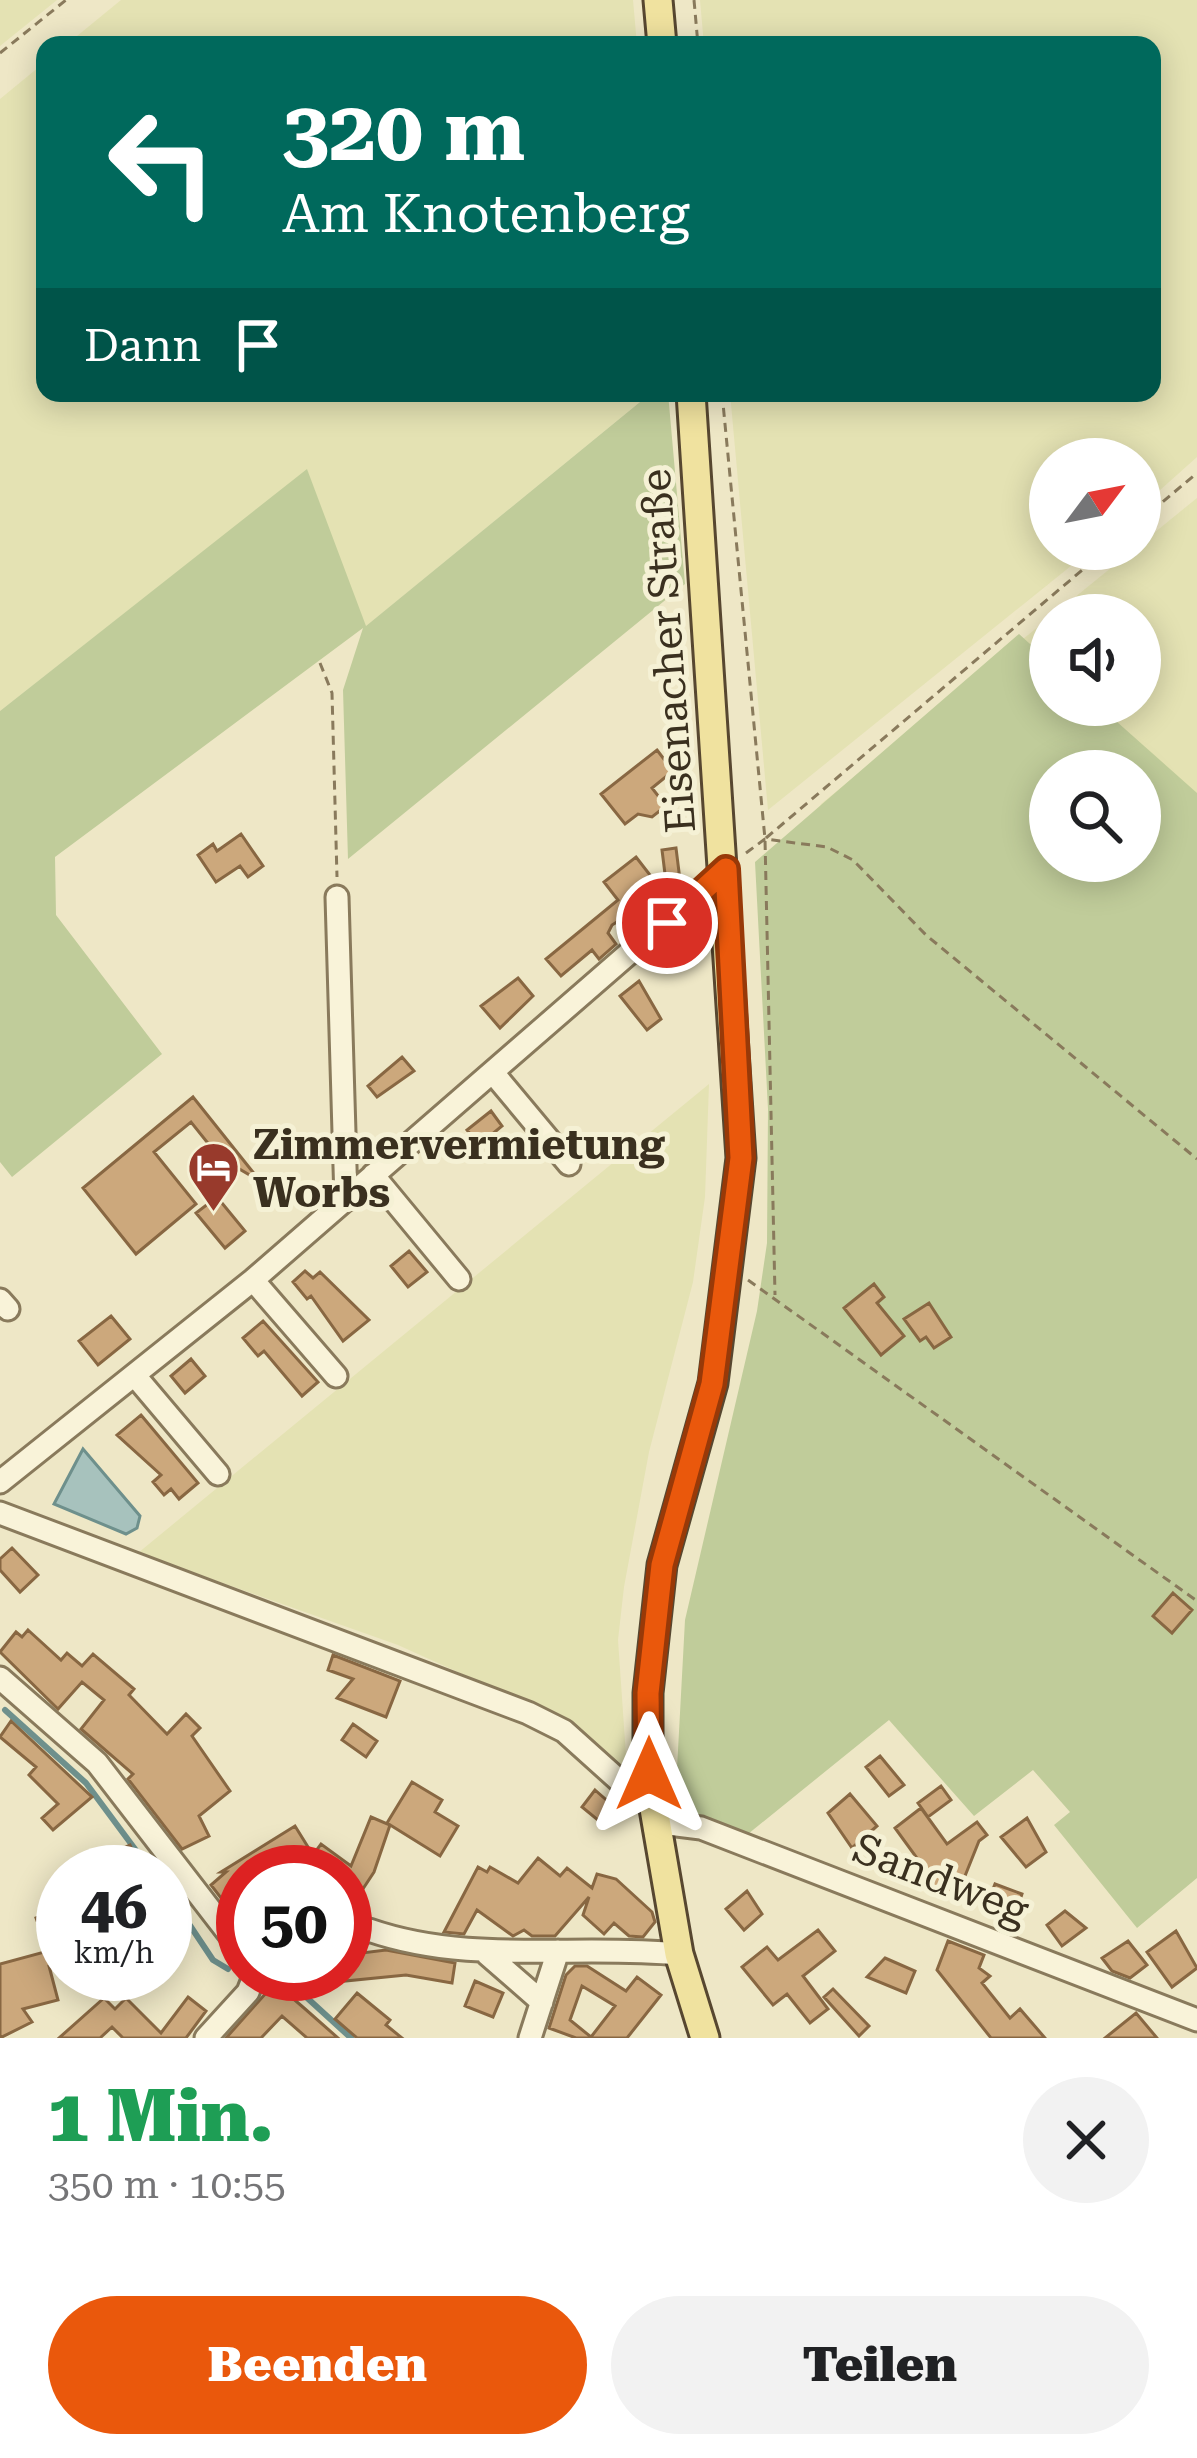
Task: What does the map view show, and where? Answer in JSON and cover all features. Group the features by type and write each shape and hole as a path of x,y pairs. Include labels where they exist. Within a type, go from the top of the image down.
{"main road":[{"path":"658,0 661,36"},
{"name":"Eisenacher Straße","path":"692,402 726,869 741,1158 731,1270 712,1384 662,1565 648,1693 655,1829 680,1954 705,2038"}],"street":[{"path":"0,1482 253,1280 726,869"},
{"path":"337,897 346,1200"},
{"path":"494,1074 569,1164"},
{"path":"373,1175 459,1279"},
{"path":"253,1280 336,1376"},
{"path":"136,1377 218,1474"},
{"path":"0,1513 528,1713 564,1731 633,1793 651,1793"},
{"path":"4,1689 97,1763 216,1917"},
{"name":"Sandweg","path":"655,1829 669,1824 701,1828 1197,2020"},
{"path":"372,1931 406,1943 487,1954 680,1954"},
{"path":"530,2038 558,1951"},
{"path":"487,1954 542,2002"},
{"path":"206,2038 240,2001"}],"path":[{"path":"0,53 66,0"},
{"path":"694,0 697,36"},
{"path":"723,402 765,839 776,1295"},
{"path":"1161,503 1197,473"},
{"path":"726,869 1082,570"},
{"path":"320,663 332,693 337,897"},
{"path":"765,839 827,848 853,860 926,935 1197,1159"},
{"path":"731,1270 776,1295 1197,1601"}],"shaded area":[{"path":"0,0 57,0 0,46"},
{"path":"121,0 633,0 636,36 77,36"},
{"path":"700,0 1197,0 1197,457 1161,489 1161,438 1029,438 1029,570 1066,570 1036,594 1029,594 1029,600 768,810 731,402 1161,402 1161,36 703,36"},
{"path":"36,69 36,402 640,402 365,627 307,470 0,711 0,99"},
{"path":"1197,498 1197,1147 816,817 821,804 1029,634 1029,726 1161,726 1161,594 1079,594 1108,570 1161,570 1161,527"},
{"path":"709,1084 705,1197 693,1282 649,1452 624,1587 618,1640 627,1770 569,1722 398,1645 138,1553"}],"green space":[{"path":"640,402 669,402 685,584 348,859 343,690 363,628 55,857 56,915 162,1054 12,1177 0,1162 0,711 307,469 366,626"},
{"path":"1019,634 1029,643 1029,726 1122,726 1149,750 1029,750 1029,882 1161,882 1161,761 1197,793 1197,1878 1137,1928 1054,1825 1070,1812 1033,1770 974,1816 889,1720 748,1834 675,1806 685,1620 757,1311 767,1243 768,1109 755,862"}],"water":[{"path":"83,1449 140,1516 137,1528 126,1534 54,1504"}],"building":[{"path":"657,750 673,771 652,788 666,806 652,817 638,814 625,824 601,794"},
{"path":"241,834 263,866 248,877 240,866 216,882 198,855 213,844 217,851"},
{"path":"676,848 680,880 666,882 662,850"},
{"path":"636,857 664,893 612,925 608,933 616,944 599,959 592,950 561,976 546,959 618,900 604,882"},
{"path":"518,978 533,996 500,1028 481,1006"},
{"path":"639,981 661,1019 647,1030 620,996"},
{"path":"402,1057 414,1071 377,1097 368,1086"},
{"path":"193,1097 260,1181 219,1157 191,1122 154,1152 196,1204 136,1254 83,1188"},
{"path":"491,1111 502,1126 479,1145 467,1130"},
{"path":"217,1197 245,1231 225,1248 196,1213"},
{"path":"409,1251 427,1272 408,1287 391,1266"},
{"path":"305,1271 313,1278 320,1272 369,1320 343,1341 311,1296 307,1299 293,1282"},
{"path":"874,1284 884,1297 877,1303 904,1336 881,1355 844,1308"},
{"path":"929,1303 951,1337 934,1348 926,1337 920,1341 904,1319"},
{"path":"111,1316 130,1339 98,1365 79,1341"},
{"path":"263,1321 318,1382 302,1396 264,1351 258,1356 243,1338"},
{"path":"191,1359 205,1376 185,1393 171,1376"},
{"path":"141,1415 198,1483 179,1499 171,1489 164,1495 153,1482 161,1475 117,1435"},
{"path":"12,1548 38,1575 20,1592 0,1570 0,1559"},
{"path":"1173,1593 1192,1610 1172,1633 1153,1616"},
{"path":"28,1630 61,1660 67,1653 82,1666 93,1654 134,1689 129,1695 167,1734 186,1714 200,1728 192,1736 230,1791 199,1816 209,1836 179,1845 128,1779 133,1774 81,1729 104,1700 82,1682 58,1709 0,1652 16,1632 22,1637"},
{"path":"333,1655 400,1681 386,1717 337,1698 353,1679 328,1670"},
{"path":"11,1721 92,1797 53,1830 42,1818 58,1804 29,1775 36,1767 0,1737"},
{"path":"353,1724 377,1741 366,1757 342,1740"},
{"path":"880,1756 904,1785 889,1796 866,1767"},
{"path":"412,1782 442,1800 435,1812 458,1826 440,1856 387,1823"},
{"path":"941,1786 951,1800 928,1817 918,1803"},
{"path":"595,1790 612,1805 599,1821 582,1807"},
{"path":"850,1794 877,1826 852,1848 828,1813"},
{"path":"921,1808 947,1844 977,1822 987,1835 979,1841 957,1896 915,1884 922,1865 895,1828"},
{"path":"371,1817 390,1825 372,1875 372,1845 360,1845"},
{"path":"1027,1818 1046,1852 1026,1867 1001,1837"},
{"path":"295,1826 307,1845 264,1845"},
{"path":"538,1858 560,1876 567,1868 592,1888 597,1874 616,1879 652,1912 655,1922 643,1937 629,1936 614,1923 604,1934 583,1915 589,1897 555,1936 532,1936 524,1930 513,1936 477,1910 464,1934 444,1932 478,1867 487,1872 490,1867 518,1883"},
{"path":"995,1884 1022,1894 1015,1916 986,1907"},
{"path":"747,1891 762,1914 744,1930 726,1909"},
{"path":"1065,1911 1086,1928 1062,1946 1047,1925"},
{"path":"818,1930 835,1951 803,1976 828,2009 810,2023 787,1994 773,2005 742,1967 767,1947 778,1960"},
{"path":"1176,1931 1197,1968 1172,1987 1147,1952"},
{"path":"948,1941 984,1955 979,1968 990,1976 982,1983 1010,2018 1020,2009 1045,2038 991,2038 937,1970"},
{"path":"1128,1941 1147,1965 1130,1978 1112,1971 1102,1958"},
{"path":"372,1952 455,1963 452,1983 406,1975 372,1978"},
{"path":"36,1954 36,2001 54,2001 23,2009 32,2022 0,2038 0,1964"},
{"path":"885,1958 915,1971 906,1993 867,1977"},
{"path":"575,1966 587,1966 626,1991 637,1977 661,1995 627,2038 576,2038 549,2028 566,1975","holes":["582,1986 615,2006 591,2037 570,2020"]},
{"path":"475,1981 503,1993 493,2017 465,2006"},
{"path":"833,1989 869,2026 859,2036 824,1997"},
{"path":"192,2000 206,2011 186,2038 123,2038 112,2027 100,2038 59,2038 101,2001 115,2009 129,2001 161,2033 185,2001"},
{"path":"259,2001 296,2001 338,2038 307,2038 282,2016 261,2038 226,2038"},
{"path":"350,2001 367,2001 390,2020 386,2025 402,2038 357,2038 335,2019"},
{"path":"1136,2013 1157,2038 1105,2038"}],"waterway":[{"path":"5,1710 86,1783 132,1845"},
{"path":"192,1928 216,1962"},
{"path":"311,2001 351,2038"}],"place":[{"name":"Zimmervermietung Worbs","path":"214,1214"}],"route":[{"path":"649,1774 648,1693 662,1565 712,1384 731,1270 741,1158 726,869 667,923"}]}
